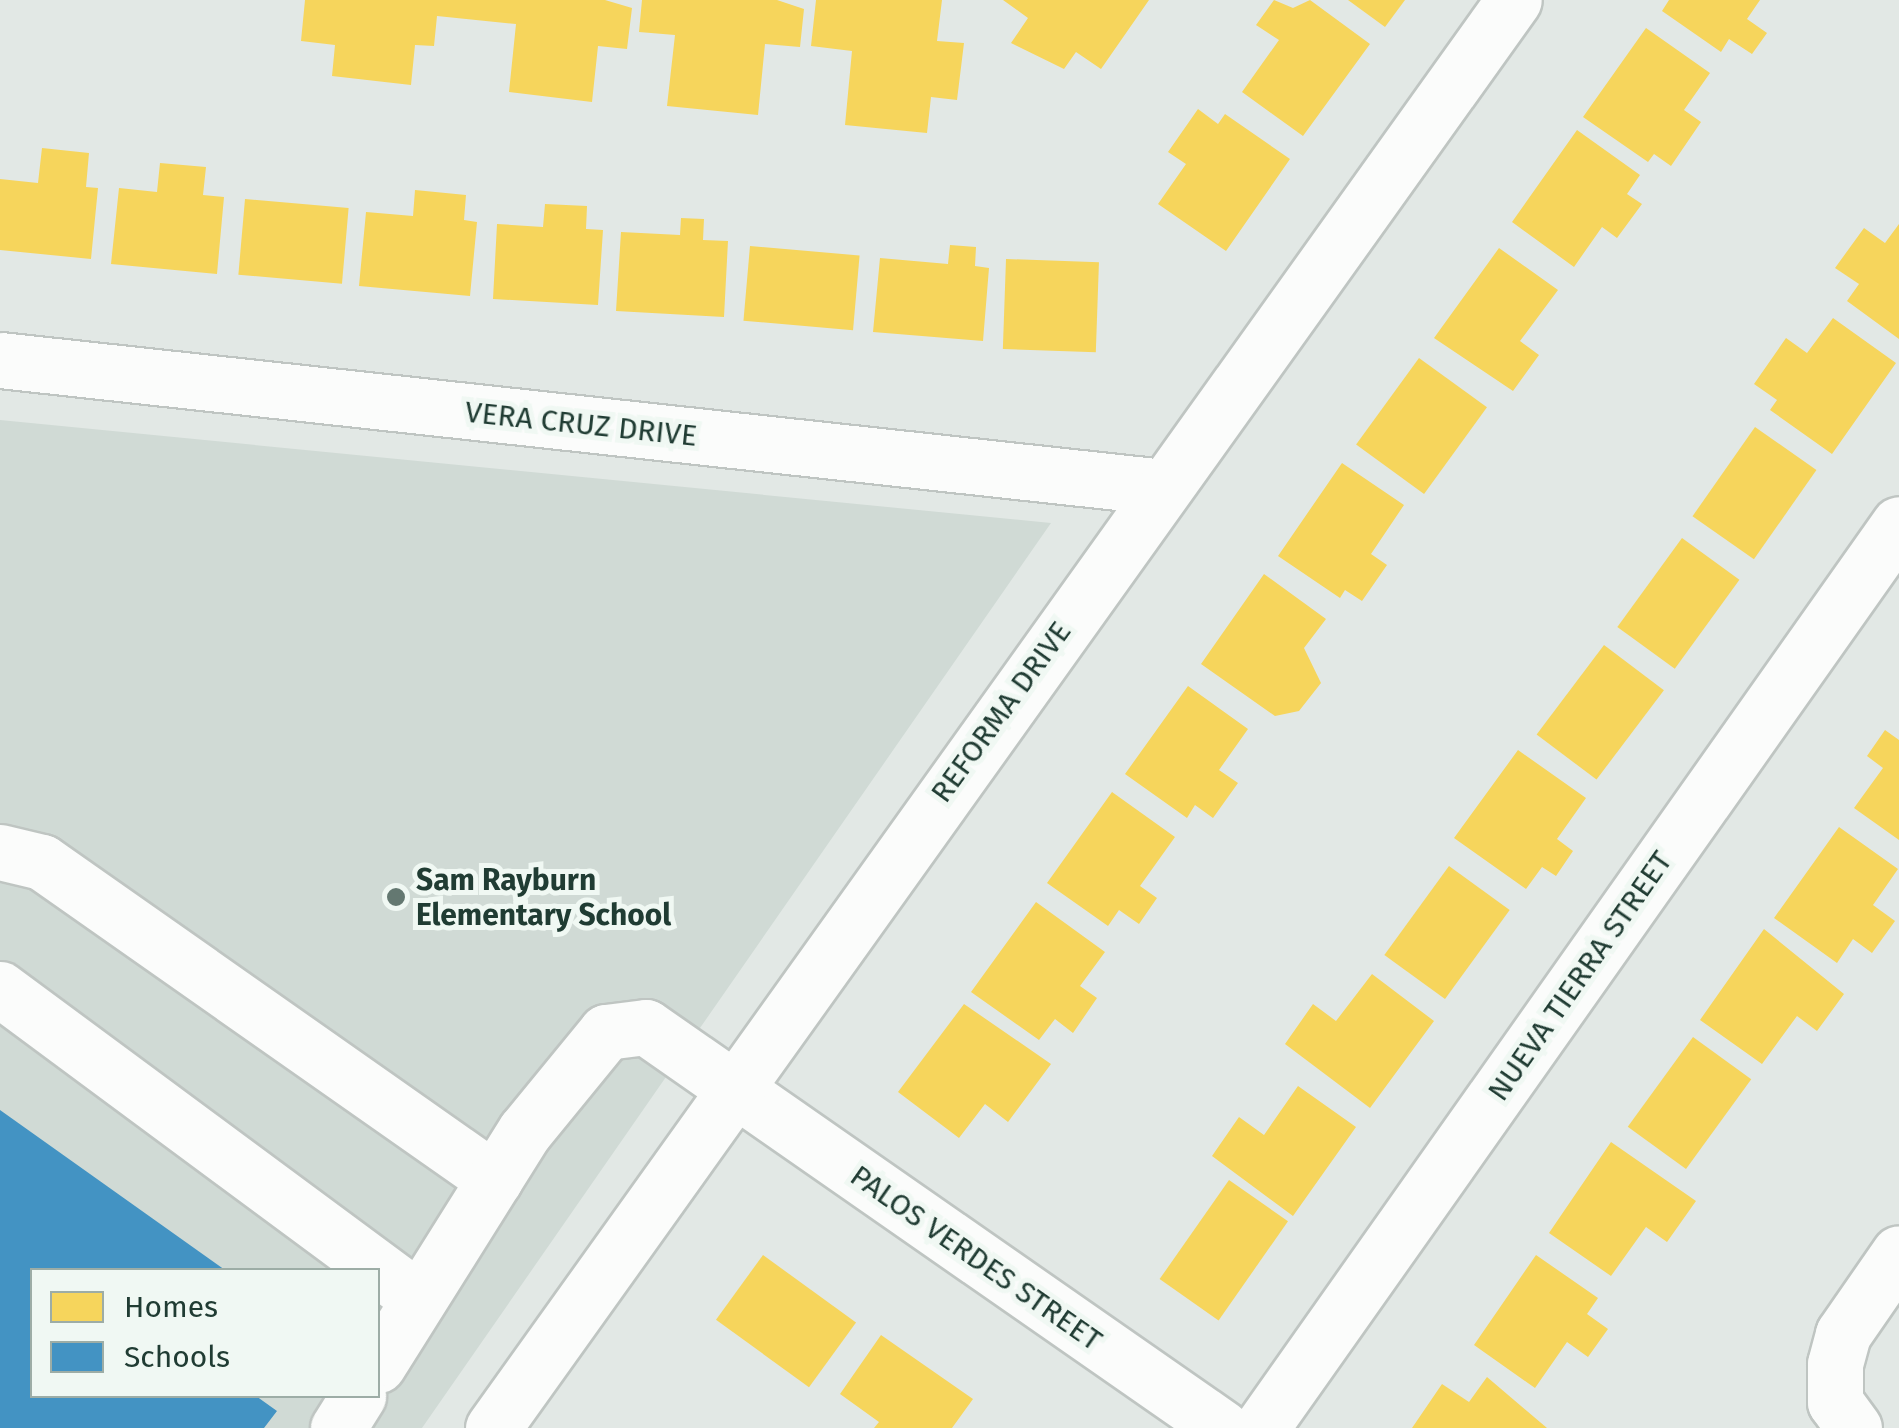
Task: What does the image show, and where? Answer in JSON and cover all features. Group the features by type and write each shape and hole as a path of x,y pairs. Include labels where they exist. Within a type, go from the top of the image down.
{"street":[{"name":"REFORMA DRIVE","path":"493,1428 729,1088 1514,0"},
{"name":"VERA CRUZ DRIVE","path":"0,360 1163,487"},
{"name":"NUEVA TIERRA STREET","path":"1261,1428 1899,524"},
{"path":"0,852 42,862 494,1180"},
{"path":"0,989 377,1268"},
{"name":"PALOS VERDES STREET","path":"380,1362 494,1180 606,1032 646,1028 1222,1428"},
{"path":"380,1270 419,1299"},
{"path":"1854,1428 1835,1402 1835,1364 1892,1279"},
{"path":"338,1428 357,1398"}],"shaded area":[{"name":"Sam Rayburn Elementary School","path":"0,420 1051,523 422,1428 0,1428"}],"building: Homes":[{"path":"305,0 605,0 632,8 627,49 598,46 592,102 509,92 516,24 437,16 434,46 415,45 411,85 332,76 335,45 301,41"},
{"path":"642,0 777,0 804,9 800,47 765,44 758,115 667,106 675,35 639,32"},
{"path":"816,0 942,0 937,41 964,43 957,100 931,97 927,133 845,125 852,51 811,46"},
{"path":"1003,0 1149,0 1101,69 1076,52 1064,69 1011,43 1028,18"},
{"path":"1274,0 1293,8 1310,0 1370,44 1303,136 1242,92 1279,40 1256,25"},
{"path":"1348,0 1405,0 1385,27"},
{"path":"1669,0 1760,0 1747,19 1767,33 1752,54 1729,39 1721,52 1662,11"},
{"path":"1646,28 1710,73 1684,110 1701,122 1671,166 1654,154 1648,162 1583,117"},
{"path":"1198,109 1218,124 1225,114 1290,159 1226,251 1158,204 1186,164 1168,152"},
{"path":"1577,130 1640,175 1627,194 1642,204 1617,238 1602,227 1574,267 1512,222"},
{"path":"42,148 89,153 86,187 98,188 91,259 0,250 0,179 38,183"},
{"path":"160,163 206,167 203,195 224,197 217,274 111,264 119,188 157,192"},
{"path":"415,190 466,195 464,220 477,222 470,296 359,286 366,212 413,216"},
{"path":"245,199 349,208 342,284 238,275"},
{"path":"545,204 587,206 586,229 603,230 598,305 493,299 497,224 543,227"},
{"path":"681,218 704,219 703,240 728,241 724,317 616,311 621,232 680,235"},
{"path":"1899,224 1899,339 1847,301 1859,284 1835,268 1864,228 1885,243"},
{"path":"950,245 976,247 975,266 989,268 983,341 873,332 880,258 948,264"},
{"path":"750,246 860,256 853,330 743,321"},
{"path":"1499,248 1558,290 1520,341 1539,355 1513,391 1434,338"},
{"path":"1006,259 1099,262 1096,352 1003,349"},
{"path":"1833,318 1896,363 1832,454 1770,410 1777,400 1754,384 1786,338 1807,353"},
{"path":"1419,358 1487,407 1424,494 1356,445"},
{"path":"1755,427 1816,470 1754,559 1692,516"},
{"path":"1342,463 1404,505 1371,554 1387,565 1362,601 1345,590 1340,598 1278,556"},
{"path":"1682,538 1739,580 1675,669 1617,627"},
{"path":"1264,574 1326,619 1304,648 1321,683 1299,711 1275,716 1201,664"},
{"path":"1604,645 1664,690 1596,780 1537,734"},
{"path":"1188,686 1248,729 1219,770 1238,783 1213,818 1195,805 1187,818 1125,774"},
{"path":"1885,730 1899,740 1899,840 1854,808 1883,768 1867,756"},
{"path":"1518,750 1586,798 1557,839 1573,851 1556,876 1542,867 1526,889 1454,838"},
{"path":"1112,792 1175,837 1140,886 1157,898 1139,924 1119,910 1108,926 1047,883"},
{"path":"1839,827 1898,869 1873,905 1895,921 1872,953 1853,939 1837,963 1774,918"},
{"path":"1449,866 1510,910 1445,999 1384,955"},
{"path":"1036,902 1105,952 1080,986 1097,998 1073,1033 1055,1019 1039,1040 971,992"},
{"path":"1764,929 1844,994 1817,1031 1797,1016 1762,1064 1700,1020"},
{"path":"1372,974 1434,1021 1370,1108 1285,1044 1313,1004 1336,1021"},
{"path":"964,1004 1051,1064 1008,1122 985,1104 959,1138 898,1092"},
{"path":"1693,1037 1751,1079 1686,1169 1628,1127"},
{"path":"1298,1086 1356,1127 1293,1216 1212,1156 1239,1117 1264,1135"},
{"path":"1611,1142 1696,1201 1667,1242 1646,1227 1611,1276 1549,1233"},
{"path":"1229,1180 1288,1221 1219,1320 1160,1279"},
{"path":"763,1255 856,1323 809,1387 716,1320"},
{"path":"1536,1255 1598,1298 1587,1314 1608,1329 1588,1357 1567,1342 1535,1388 1474,1345"},
{"path":"881,1335 973,1399 952,1428 874,1428 879,1422 840,1394"},
{"path":"1487,1377 1547,1428 1412,1428 1442,1384 1469,1402"}],"building: Schools":[{"path":"0,1110 222,1268 30,1268 30,1398 259,1398 277,1411 264,1428 0,1428"}],"place":[{"name":"Sam Rayburn Elementary School","path":"396,897"}]}
